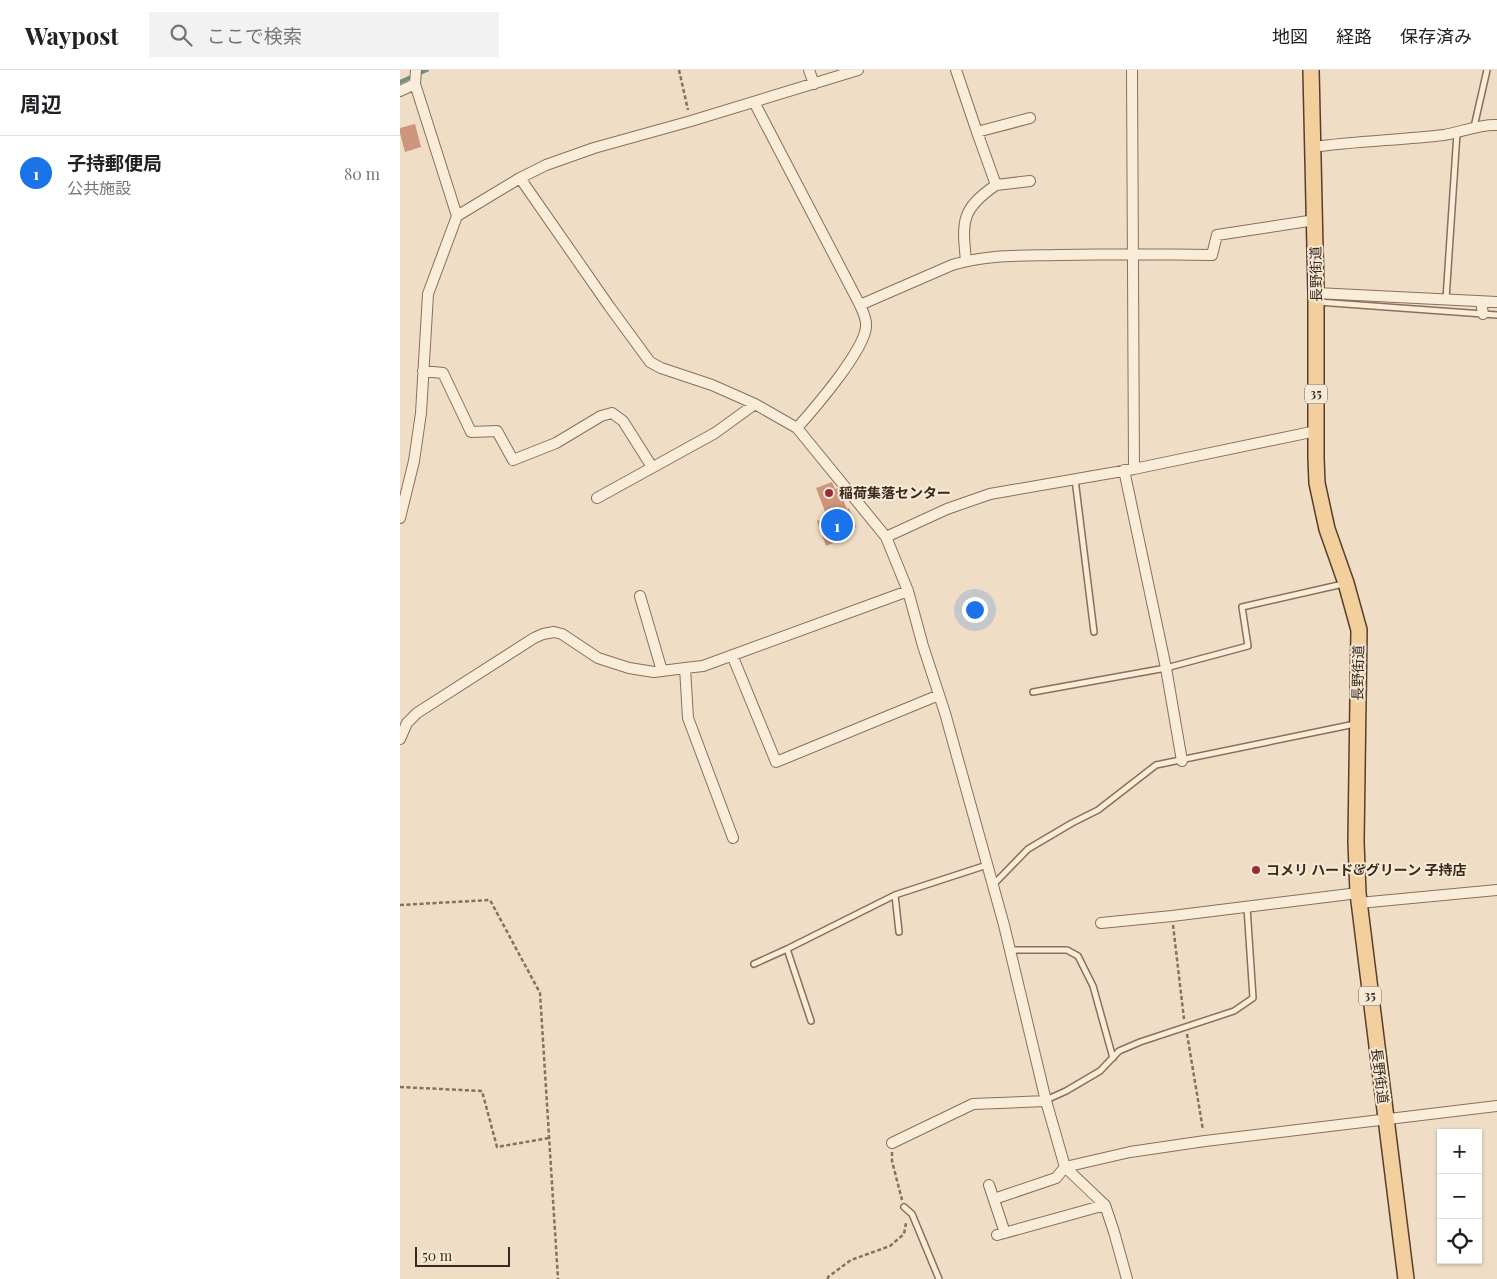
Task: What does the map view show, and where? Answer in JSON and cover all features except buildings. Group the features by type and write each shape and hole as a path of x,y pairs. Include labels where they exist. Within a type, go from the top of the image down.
{"main road":[{"name":"長野街道","path":"1311,70 1315,220 1317,483 1327,529 1346,583 1359,630 1356,842 1358,898 1406,1279"}],"street":[{"path":"809,70 814,84"},
{"path":"457,216 546,164 858,70"},
{"path":"956,70 996,185"},
{"path":"1132,70 1129,470 1144,561 1166,668 1182,760"},
{"path":"400,518 414,461 421,413 428,294 457,216 415,84 416,71"},
{"path":"400,91 415,84"},
{"path":"754,102 860,305 867,325 859,346 828,391 797,428"},
{"path":"977,132 1030,118"},
{"path":"1313,147 1446,134 1486,125 1497,125"},
{"path":"520,178 650,362 661,368 712,385 755,404 797,428 886,537 908,591 993,885 1046,1101 1065,1167 1105,1205 1127,1279"},
{"path":"966,261 964,224 969,209 982,195 996,185 1030,181"},
{"path":"860,305 966,261 1002,256 1212,255 1217,235 1315,220"},
{"path":"1316,297 1355,300 1415,298 1497,302"},
{"path":"1415,298 1415,309"},
{"path":"1481,302 1483,314"},
{"path":"423,372 443,373 471,432 496,432 513,460 556,443 601,416 612,413 623,421 652,467"},
{"path":"597,498 715,433 755,404"},
{"path":"886,537 946,509 990,494 1129,470 1316,431"},
{"path":"400,738 407,723 417,713 543,634 554,632 562,634 598,658 629,668 654,672 703,666 908,591"},
{"path":"640,596 662,671"},
{"path":"732,655 776,762 939,695"},
{"path":"685,668 688,718 733,838"},
{"path":"1101,923 1247,907 1497,890"},
{"path":"892,1143 973,1104 1046,1101"},
{"path":"994,1199 1056,1178 1065,1167 1130,1152 1497,1106"},
{"path":"989,1185 994,1199 1001,1234 1105,1205"}],"lane":[{"path":"1474,128 1487,70"},
{"path":"1446,299 1457,132"},
{"path":"1355,300 1415,309 1497,315"},
{"path":"1075,478 1094,632"},
{"path":"1033,692 1166,668 1248,646 1242,607 1346,583"},
{"path":"993,885 1028,849 1098,810 1156,765 1357,724"},
{"path":"754,964 895,895 987,865"},
{"path":"895,895 899,932"},
{"path":"1046,1101 1100,1071 1119,1051 1140,1042 1234,1011 1253,998 1247,907"},
{"path":"787,949 811,1021"},
{"path":"1010,950 1068,950 1078,956 1093,986 1112,1058"},
{"path":"904,1207 912,1214 939,1279"}],"path":[{"path":"678,70 691,121"},
{"path":"400,905 490,900 540,993 558,1279"},
{"path":"400,1087 482,1091 497,1147 549,1138"},
{"path":"828,1279 828,1276 851,1260 890,1246 904,1234 907,1218 892,1161 892,1143"}],"waterway":[{"path":"400,82 427,70"}],"place":[{"name":"稲荷集落センター","path":"829,493"},
{"name":"子持郵便局","path":"837,525"},
{"name":"コメリ ハード&グリーン 子持店","path":"1256,870"}]}
